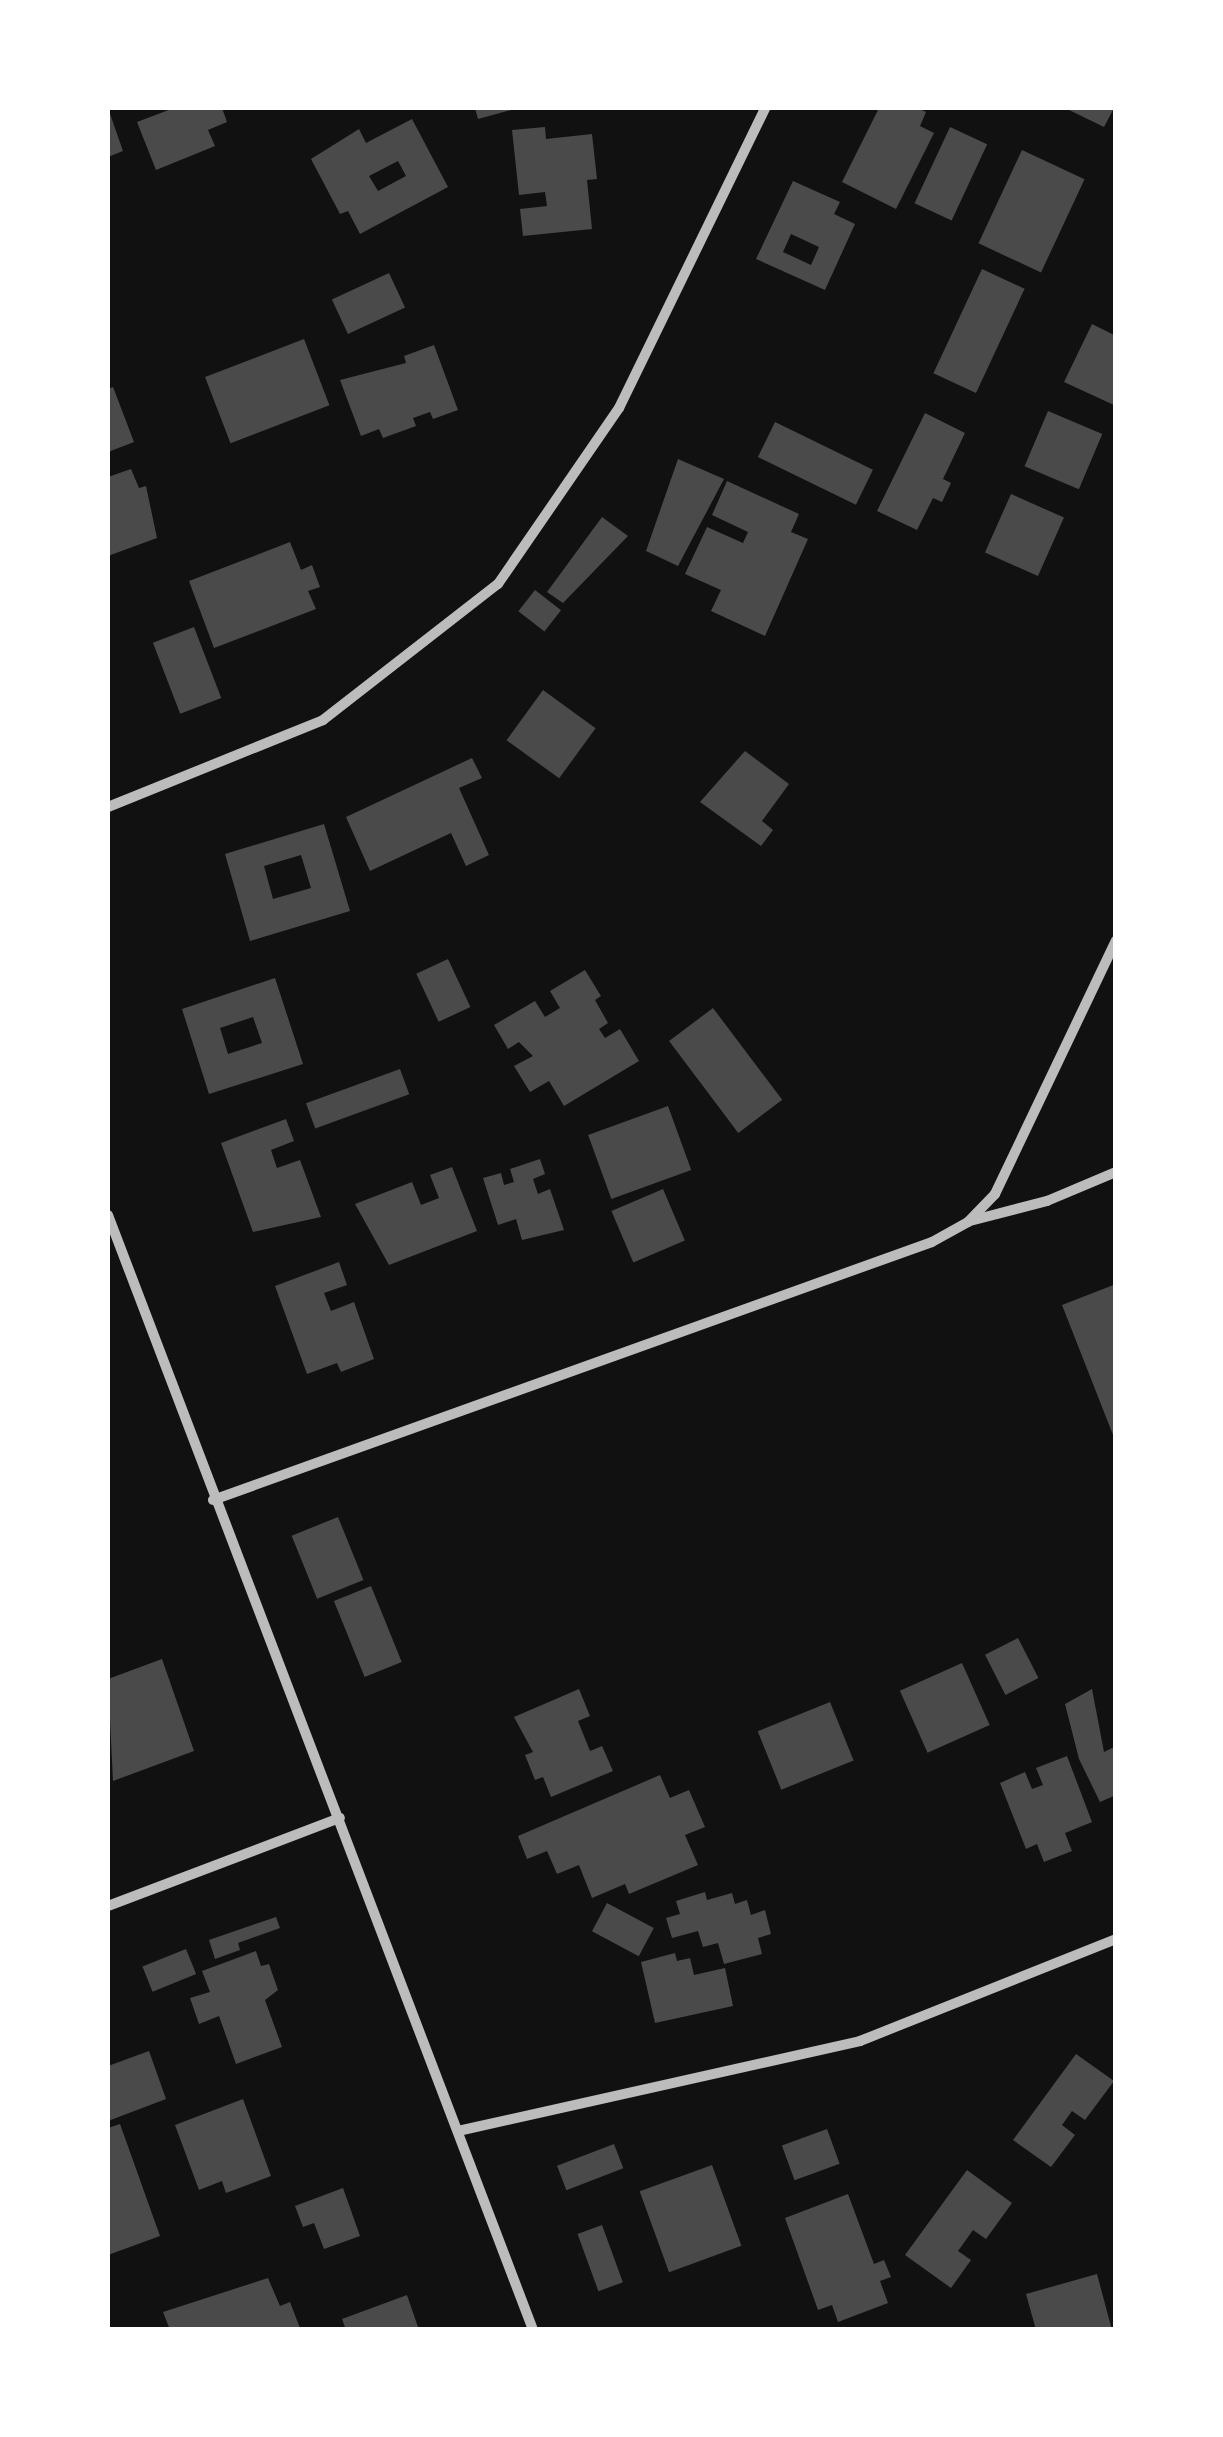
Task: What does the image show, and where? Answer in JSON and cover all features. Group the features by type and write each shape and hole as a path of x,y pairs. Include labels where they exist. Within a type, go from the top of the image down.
{"street":[{"path":"108,806 322,720 498,584 618,408 765,108"},
{"path":"968,1222 995,1194 1116,940"},
{"path":"213,1500 932,1242 968,1222 1046,1201 1116,1172"},
{"path":"108,1216 213,1500 340,1818 534,2330"},
{"path":"108,1906 340,1818"},
{"path":"458,2131 860,2041 1116,1938"}],"building":[{"path":"108,108 123,151 108,157"},
{"path":"174,108 222,108 227,122 208,130 215,146 156,170 137,122"},
{"path":"475,108 515,108 515,109 478,119"},
{"path":"879,108 917,108 926,112 920,126 934,133 896,209 842,182"},
{"path":"1065,108 1114,108 1104,127"},
{"path":"412,119 448,187 360,234 348,211 340,214 311,159 359,129 366,143","holes":["398,161 406,176 378,191 369,176"]},
{"path":"545,127 546,139 592,134 597,179 587,180 592,229 523,236 520,209 547,206 545,192 519,195 512,130"},
{"path":"950,127 987,144 952,220 915,203"},
{"path":"1022,150 1085,179 1041,273 978,243"},
{"path":"793,181 840,202 834,214 855,224 825,290 756,259","holes":["791,234 819,247 811,265 783,252"]},
{"path":"982,269 1025,289 976,393 933,373"},
{"path":"389,273 405,307 348,334 332,300"},
{"path":"1092,324 1116,336 1116,406 1064,382"},
{"path":"304,339 329,405 230,443 205,377"},
{"path":"434,345 458,410 433,419 430,412 413,418 416,426 383,438 379,429 361,436 340,380 406,363 404,356"},
{"path":"113,387 134,442 108,452 108,389"},
{"path":"1048,411 1102,434 1079,489 1025,466"},
{"path":"925,413 965,433 943,479 951,483 942,502 933,498 917,530 877,511"},
{"path":"775,422 873,470 856,505 758,457"},
{"path":"678,459 724,479 678,566 646,551"},
{"path":"131,469 139,488 146,486 157,538 108,556 108,477"},
{"path":"727,481 799,514 791,532 808,539 765,636 711,611 721,590 685,574 707,527 743,543 748,532 712,515"},
{"path":"1011,494 1064,518 1038,576 985,552"},
{"path":"602,517 628,536 563,603 547,592"},
{"path":"290,542 301,570 312,565 320,587 308,591 316,609 214,648 189,581"},
{"path":"535,590 561,610 544,632 518,611"},
{"path":"194,627 221,698 180,714 153,643"},
{"path":"543,690 596,728 559,778 507,740"},
{"path":"745,751 789,784 762,821 773,830 761,846 700,802"},
{"path":"472,758 482,778 459,788 489,855 466,866 451,833 370,871 346,817"},
{"path":"324,824 350,911 250,941 225,854","holes":["301,855 311,888 273,899 264,866"]},
{"path":"448,959 470,1007 439,1022 416,974"},
{"path":"585,970 601,996 595,1000 608,1023 599,1029 605,1038 620,1029 639,1061 564,1106 549,1081 530,1092 514,1066 533,1056 519,1042 508,1049 494,1025 535,1001 545,1017 560,1008 550,991"},
{"path":"275,978 303,1064 209,1094 182,1009","holes":["253,1017 262,1043 228,1054 220,1028"]},
{"path":"713,1008 782,1100 738,1133 669,1041"},
{"path":"400,1069 409,1094 315,1129 306,1103"},
{"path":"668,1106 691,1170 611,1199 588,1135"},
{"path":"286,1119 294,1141 271,1150 277,1168 300,1160 321,1217 253,1232 221,1143"},
{"path":"540,1159 545,1174 533,1179 538,1194 550,1189 564,1230 522,1240 516,1219 498,1225 483,1178 501,1173 504,1185 514,1182 510,1169"},
{"path":"452,1167 477,1231 389,1265 355,1204 412,1182 421,1205 439,1198 430,1175"},
{"path":"663,1189 685,1241 633,1262 611,1211"},
{"path":"339,1262 347,1285 324,1293 331,1311 354,1302 374,1359 341,1372 337,1363 307,1374 275,1286"},
{"path":"1116,1284 1116,1440 1115,1440 1062,1305"},
{"path":"338,1517 363,1580 317,1599 292,1536"},
{"path":"371,1586 402,1662 365,1677 334,1601"},
{"path":"1018,1638 1038,1678 1005,1695 985,1655"},
{"path":"162,1659 194,1751 113,1781 108,1679"},
{"path":"962,1663 990,1725 928,1753 900,1691"},
{"path":"579,1689 590,1716 578,1721 590,1751 602,1746 613,1771 551,1797 543,1777 535,1780 525,1755 533,1752 514,1717"},
{"path":"1092,1689 1104,1752 1116,1746 1116,1795 1100,1802 1079,1759 1065,1704"},
{"path":"830,1702 854,1760 781,1790 758,1731"},
{"path":"1067,1756 1092,1822 1065,1833 1072,1851 1044,1862 1037,1844 1026,1849 1000,1783 1025,1772 1032,1789 1043,1785 1036,1768"},
{"path":"660,1775 670,1798 689,1790 705,1827 685,1835 698,1865 629,1894 625,1884 592,1898 579,1865 557,1874 547,1851 527,1859 518,1836"},
{"path":"705,1892 707,1900 732,1893 735,1904 747,1900 751,1915 765,1910 771,1934 758,1938 762,1954 724,1964 718,1943 703,1947 698,1931 672,1938 666,1918 680,1914 676,1901"},
{"path":"607,1903 654,1928 639,1956 592,1931"},
{"path":"276,1917 280,1928 238,1943 240,1950 215,1959 209,1940"},
{"path":"186,1949 196,1974 153,1992 142,1967"},
{"path":"256,1951 261,1966 269,1964 278,1990 265,2000 282,2047 236,2064 219,2016 199,2024 190,1998 210,1992 202,1971"},
{"path":"675,1953 677,1961 690,1958 694,1975 725,1968 733,2006 655,2023 641,1962"},
{"path":"149,2051 166,2099 108,2121 108,2066"},
{"path":"1076,2054 1114,2081 1085,2120 1072,2111 1062,2125 1075,2135 1051,2167 1013,2140"},
{"path":"243,2099 271,2176 226,2193 222,2181 199,2190 175,2125"},
{"path":"120,2124 160,2236 108,2255 108,2128"},
{"path":"827,2129 840,2164 795,2180 782,2145"},
{"path":"614,2144 623,2168 566,2190 557,2166"},
{"path":"712,2165 741,2246 669,2272 640,2191"},
{"path":"967,2170 1012,2203 986,2239 973,2230 958,2251 971,2260 951,2288 905,2255"},
{"path":"343,2188 360,2236 324,2249 314,2223 303,2227 295,2206"},
{"path":"848,2194 874,2264 884,2260 891,2277 880,2281 888,2303 838,2322 832,2305 818,2310 785,2218"},
{"path":"602,2225 623,2282 598,2291 578,2234"},
{"path":"1097,2274 1112,2330 1036,2330 1026,2294"},
{"path":"268,2278 280,2306 290,2302 300,2328 170,2330 163,2312"},
{"path":"407,2295 419,2330 346,2330 342,2319"}]}
